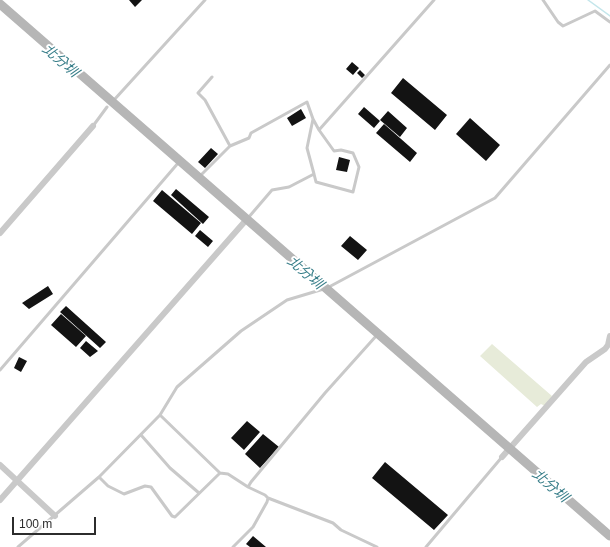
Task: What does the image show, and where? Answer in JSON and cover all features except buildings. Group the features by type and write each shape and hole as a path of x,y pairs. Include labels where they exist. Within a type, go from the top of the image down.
{"street":[{"path":"0,4 178,164 199,177 245,221 326,288 376,335 510,448 610,536"},
{"path":"0,232 93,126"},
{"path":"0,500 245,221"},
{"path":"502,457 583,365 605,349 608,345 610,336"},
{"path":"0,466 18,480 55,516"}],"lane":[{"path":"93,126 110,104 205,0"},
{"path":"319,130 434,0"},
{"path":"542,0 558,22 563,26 595,11 610,22"},
{"path":"18,547 99,477 160,415 177,387 230,340 282,303 326,288 495,198 610,65"},
{"path":"212,77 198,93 205,100 230,146"},
{"path":"199,177 230,146 249,138 251,133 306,102 313,120 334,151 341,150 353,153 359,167 353,192 316,182 308,148 313,120"},
{"path":"0,370 178,164"},
{"path":"245,221 272,190 289,187 314,174"},
{"path":"248,487 325,393 376,335"},
{"path":"160,415 220,473 228,474 268,498 333,523 341,530 377,547"},
{"path":"141,435 170,468 199,493"},
{"path":"426,547 502,457"},
{"path":"99,477 108,486 124,494 145,486 151,487 173,517 175,517 187,508 188,503 220,473"},
{"path":"233,547 253,527 268,498"}],"green space":[{"path":"492,344 552,396 545,406 541,404 537,407 480,356"}],"waterway":[{"path":"588,0 610,16"}],"water label":[{"name":"北分圳","path":"60,61"},
{"name":"北分圳","path":"305,273"},
{"name":"北分圳","path":"550,486"}]}
